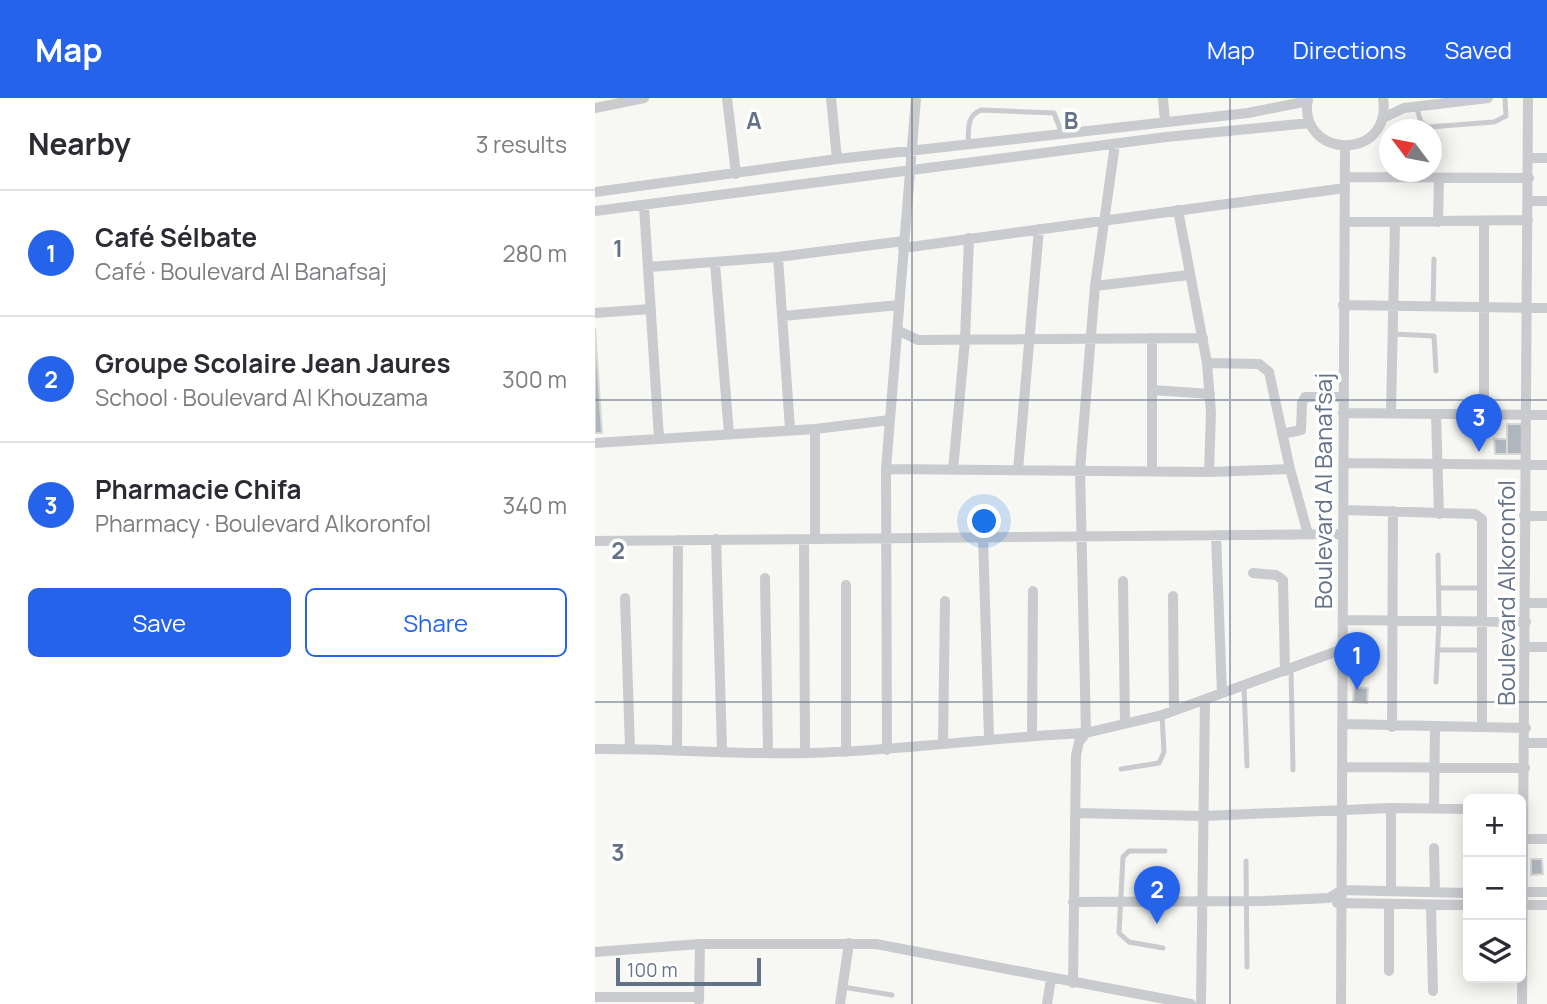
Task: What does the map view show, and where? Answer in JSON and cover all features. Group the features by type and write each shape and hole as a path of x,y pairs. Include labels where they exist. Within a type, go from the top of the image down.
{"street":[{"path":"595,108 645,98"},
{"path":"727,98 736,174"},
{"path":"831,98 837,159"},
{"path":"887,750 887,469 916,98"},
{"path":"1163,98 1165,122"},
{"path":"1383,98 1383,118"},
{"path":"595,192 837,159 1165,122 1308,99 1310,122 1328,142 1345,146 1369,138 1383,118 1393,111 1489,98"},
{"name":"Boulevard Alkoronfol","path":"1524,794 1527,647 1524,516 1527,465 1528,98"},
{"path":"595,211 1250,127 1310,122"},
{"path":"1073,983 1076,755 1079,742 1086,733 1080,470 1095,286 1115,144"},
{"name":"Boulevard Al Banafsaj","path":"1341,1004 1341,810 1345,724 1345,146"},
{"path":"1529,158 1547,158"},
{"path":"1442,178 1529,178"},
{"path":"649,267 969,238 1178,210 1345,183 1379,181"},
{"path":"1438,222 1439,182"},
{"path":"1529,201 1547,201"},
{"path":"644,206 659,438"},
{"path":"1178,210 1207,363 1210,394 1209,472"},
{"path":"1345,222 1528,220"},
{"path":"1391,413 1395,222"},
{"path":"1484,222 1484,415"},
{"path":"1018,470 1039,229"},
{"path":"953,470 965,340 969,238"},
{"path":"778,257 790,429"},
{"path":"715,263 729,434"},
{"path":"1095,286 1189,275"},
{"path":"783,316 899,305"},
{"path":"1343,305 1547,308"},
{"path":"595,313 651,309"},
{"path":"899,331 918,340 1203,338"},
{"path":"1152,338 1152,470"},
{"path":"1207,363 1259,364 1266,368 1308,534"},
{"path":"1152,390 1210,394"},
{"path":"1282,434 1301,430 1302,403 1305,397 1343,397"},
{"path":"1343,413 1547,415"},
{"path":"1436,415 1439,513"},
{"path":"595,443 815,429 890,420"},
{"path":"806,753 815,429"},
{"path":"1345,463 1547,465"},
{"path":"887,469 1209,472 1290,469"},
{"path":"1344,510 1475,514 1482,519 1482,727"},
{"path":"1392,727 1393,511"},
{"path":"1524,516 1547,516"},
{"path":"595,541 1343,534"},
{"path":"1216,535 1222,693"},
{"path":"983,537 989,738"},
{"path":"716,539 722,750"},
{"path":"677,749 678,540"},
{"path":"1253,573 1276,575 1283,580 1288,670"},
{"path":"765,578 768,752"},
{"path":"1123,581 1125,723"},
{"path":"846,585 846,752"},
{"path":"1032,736 1033,591"},
{"path":"1173,596 1174,711"},
{"path":"625,598 631,748"},
{"path":"943,744 945,601"},
{"path":"1526,603 1547,603"},
{"path":"1344,620 1526,622"},
{"path":"1527,647 1547,647"},
{"path":"595,749 846,752 989,738 1086,733 1162,715 1343,649"},
{"path":"1201,1004 1205,903 1205,700"},
{"path":"1345,724 1525,728"},
{"path":"1434,808 1435,727"},
{"path":"1526,743 1547,743"},
{"path":"1343,767 1525,768"},
{"path":"1076,813 1203,816 1391,808 1463,809"},
{"path":"1391,808 1391,891"},
{"path":"1526,839 1547,839"},
{"path":"1434,848 1436,892"},
{"path":"1073,902 1247,902 1329,898 1342,890 1463,892"},
{"path":"1526,892 1547,892"},
{"path":"1329,898 1341,905 1463,905"},
{"path":"1389,905 1389,971"},
{"path":"1526,905 1547,905"},
{"path":"1431,906 1433,991"},
{"name":"Boulevard Alkoronfol","path":"1521,920 1522,1004"},
{"path":"595,952 700,944 849,943 900,946 1051,979 1191,1004"},
{"path":"840,1004 849,943"},
{"path":"595,997 699,1000 700,944"},
{"path":"1047,1004 1051,979"}],"lane":[{"path":"1416,106 1421,122 1429,127 1493,122 1506,116 1505,98"},
{"path":"968,145 969,120 974,113 981,110 1054,113 1062,134"},
{"path":"1433,307 1434,259"},
{"path":"1393,334 1434,336 1436,371"},
{"path":"1436,682 1438,555"},
{"path":"1439,589 1482,588"},
{"path":"1438,650 1481,650"},
{"path":"1288,670 1293,770"},
{"path":"1244,686 1247,766"},
{"path":"1121,769 1159,763 1164,752 1162,715"},
{"path":"1163,948 1122,938 1119,933 1125,853 1165,851"},
{"path":"1246,861 1247,967"},
{"path":"843,987 892,995"}],"building":[{"path":"595,328 602,433 595,433"},
{"path":"1507,424 1522,424 1522,454 1507,454"},
{"path":"1494,439 1507,439 1507,454 1495,454"},
{"path":"1354,687 1368,688 1367,703 1353,702"},
{"path":"1531,859 1542,859 1543,874 1531,875"}],"place":[{"name":"Pharmacie Chifa","path":"1479,452"},
{"name":"Café Sélbate","path":"1357,690"},
{"name":"Groupe Scolaire Jean Jaures","path":"1157,924"}]}
